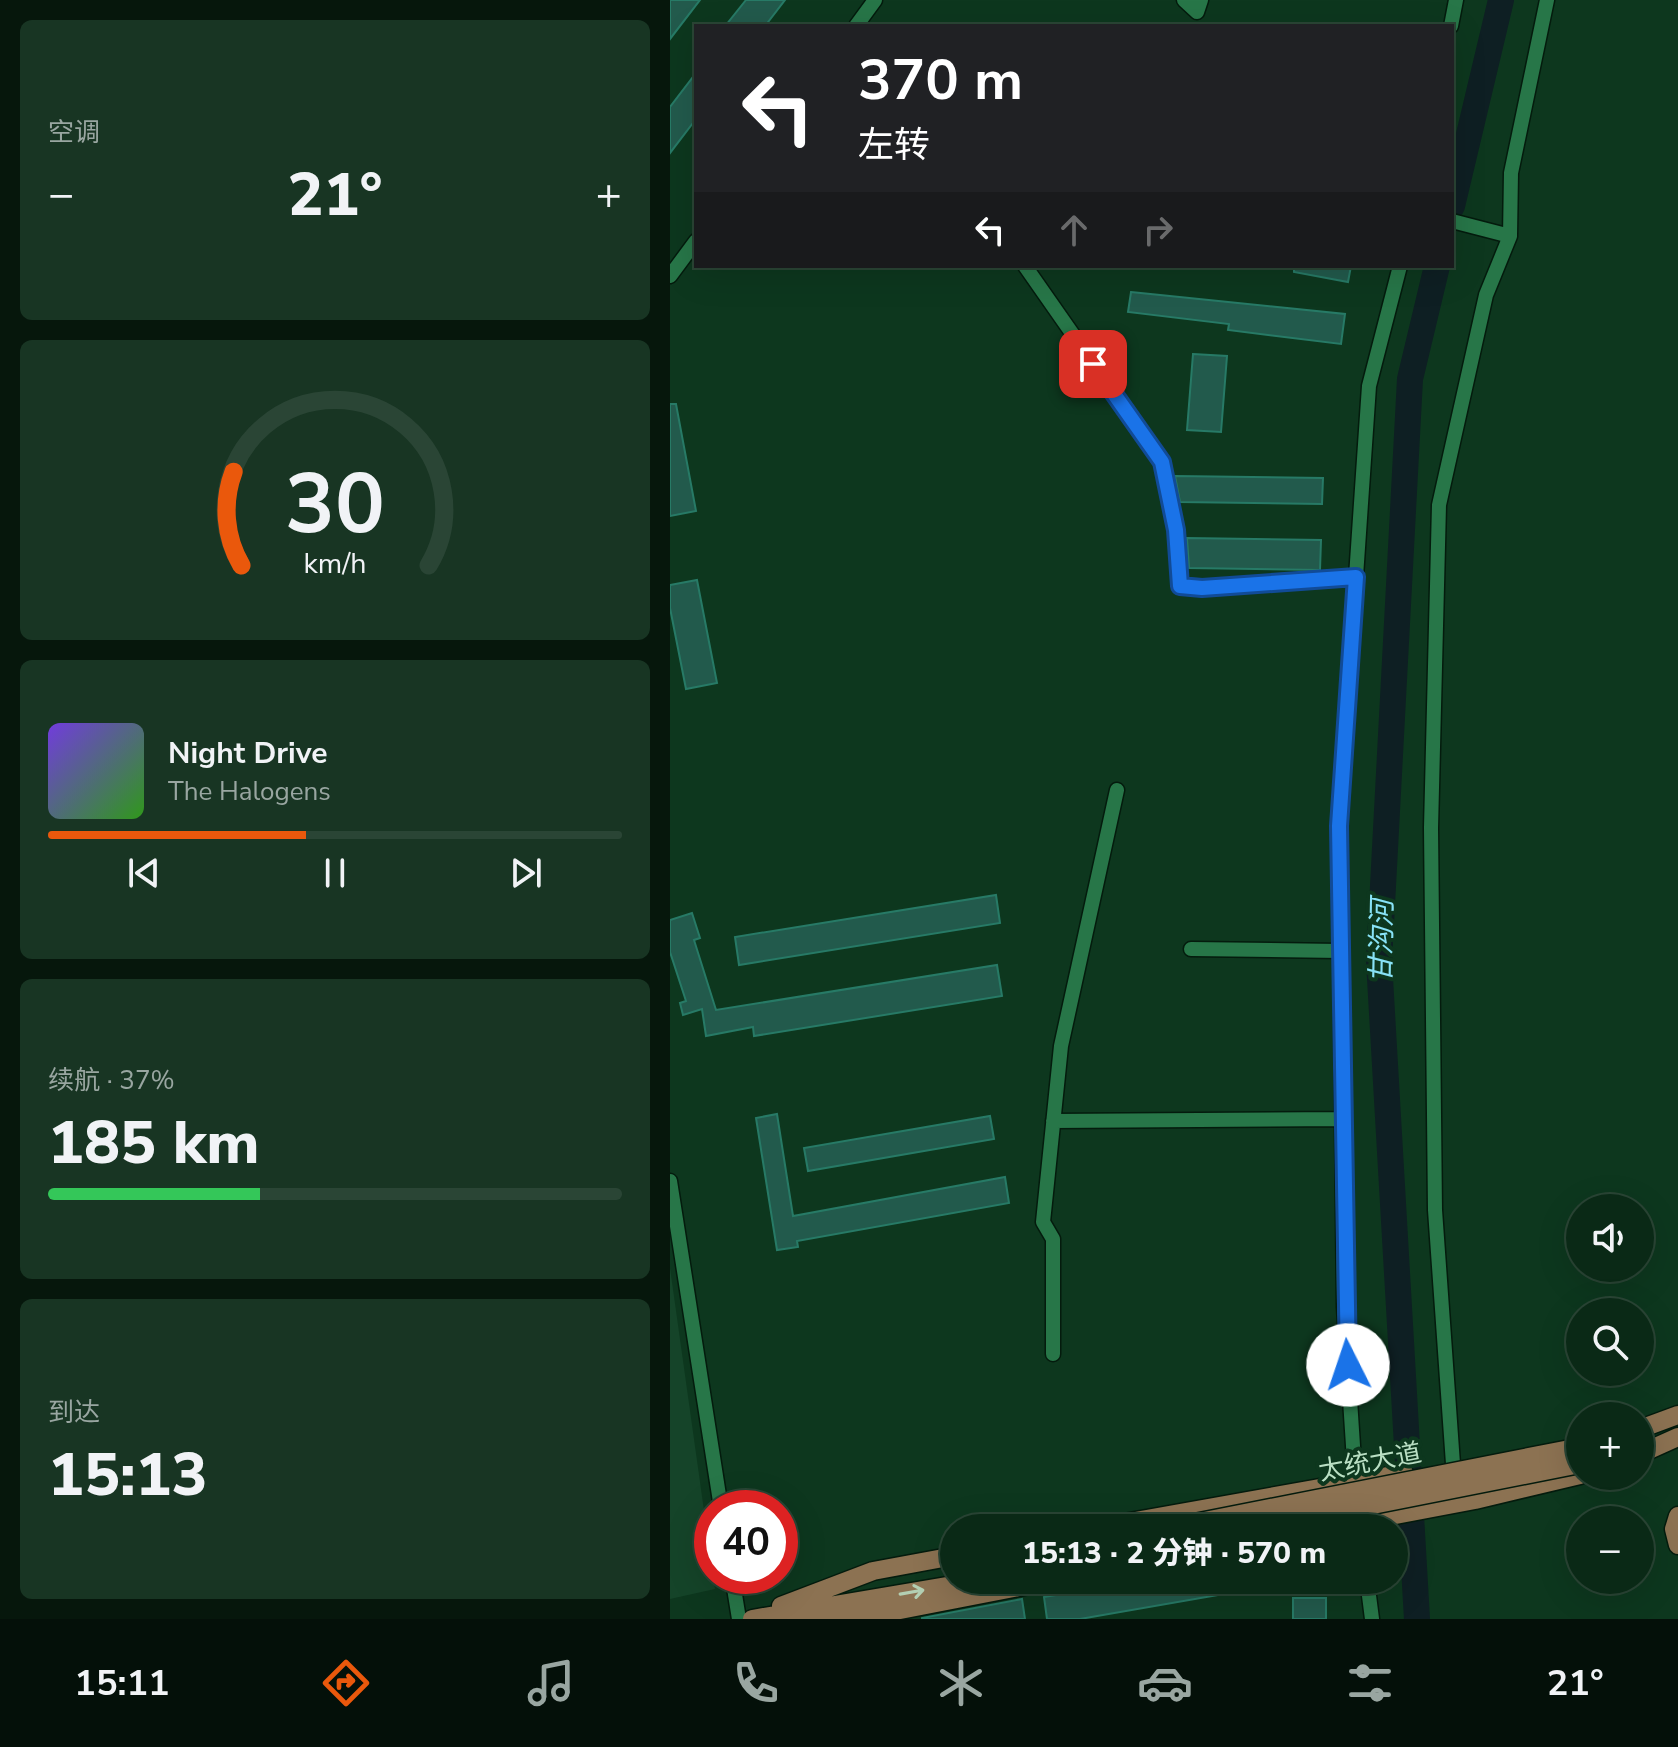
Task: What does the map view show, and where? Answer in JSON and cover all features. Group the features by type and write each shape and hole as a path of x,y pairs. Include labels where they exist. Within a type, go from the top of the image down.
{"main road":[{"path":"1654,1423 1678,1415"},
{"path":"1654,1443 1678,1435"},
{"path":"1654,1447 1678,1435"},
{"path":"1175,1514 1566,1446"},
{"name":"太统大道","path":"1238,1514 1566,1447"},
{"name":"太统大道","path":"1327,1514 1566,1467"},
{"path":"1398,1514 1566,1478"},
{"path":"1678,1516 1674,1529 1678,1545"},
{"path":"748,1619 873,1571 940,1559"},
{"path":"748,1619 888,1580 940,1571"},
{"path":"748,1619 940,1587"},
{"path":"787,1619 874,1615 983,1594"}],"street":[{"path":"857,24 875,0"},
{"path":"1184,0 1197,12 1201,0"},
{"path":"1451,24 1456,0"},
{"path":"1453,1464 1435,1210 1431,828 1439,505 1486,295 1510,236 1511,173 1547,0"},
{"path":"1454,222 1510,236"},
{"path":"670,276 694,244"},
{"path":"1026,268 1162,462 1176,530 1180,586 1202,588 1356,577"},
{"path":"1358,1514 1344,1307 1339,826 1369,386 1399,268"},
{"path":"1053,1354 1053,1239 1043,1222 1061,1046 1117,790"},
{"path":"1191,949 1340,951"},
{"path":"1053,1121 1342,1119"},
{"path":"670,1181 718,1490"},
{"path":"735,1594 739,1619"},
{"path":"1369,1594 1372,1619"}],"shaded area":[{"path":"670,1268 701,1490 694,1490 694,1594 670,1599"}],"building":[{"path":"670,0 700,0 670,39"},
{"path":"746,0 785,0 767,24 727,24"},
{"path":"694,76 694,122 670,153 670,107"},
{"path":"1294,268 1351,268 1348,282 1294,272"},
{"path":"1131,292 1345,314 1341,344 1228,330 1229,324 1128,312"},
{"path":"1193,354 1227,356 1221,432 1187,430"},
{"path":"670,404 676,404 696,511 670,516"},
{"path":"1175,476 1323,478 1322,504 1180,502"},
{"path":"1187,538 1321,540 1320,570 1189,568"},
{"path":"697,580 717,683 686,689 670,608 670,585"},
{"path":"996,895 1000,923 739,965 735,937"},
{"path":"692,913 700,938 694,940 716,1010 997,965 1002,996 754,1036 753,1027 706,1036 702,1009 683,1015 680,1003 686,1001 670,952 670,920"},
{"path":"777,1114 793,1216 1005,1177 1009,1203 797,1241 798,1247 777,1250 756,1118"},
{"path":"990,1116 994,1139 808,1171 804,1148"},
{"path":"1062,1594 1224,1594 1080,1619 1047,1619 1044,1597"},
{"path":"1293,1598 1326,1598 1326,1619 1293,1619"},
{"path":"1022,1599 1025,1619 922,1619 922,1618"}],"waterway":[{"name":"甘沟河","path":"1454,198 1501,0"},
{"name":"甘沟河","path":"1417,1619 1379,961 1410,379 1437,268"}],"route":[{"path":"1093,364 1162,462 1176,530 1180,586 1202,588 1356,577 1339,826 1344,1307 1348,1365"}]}
